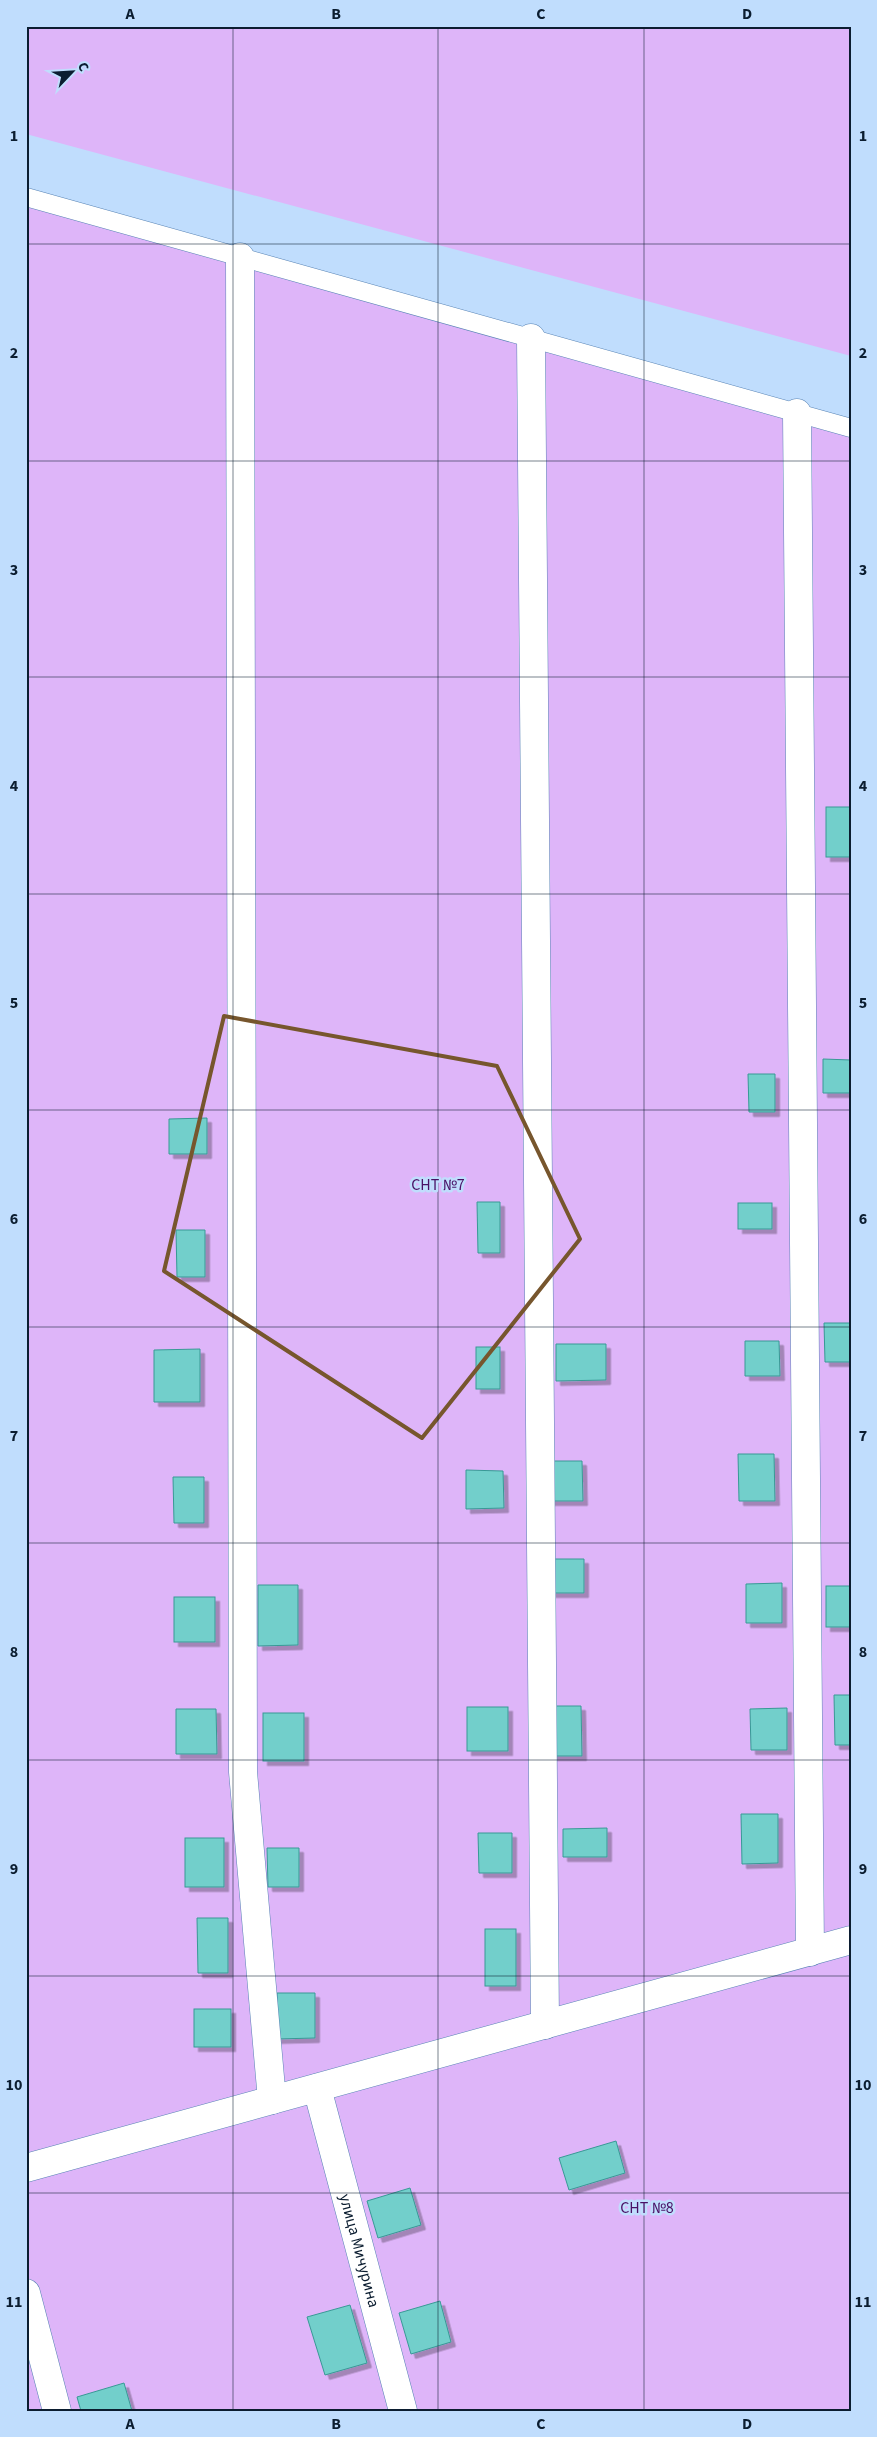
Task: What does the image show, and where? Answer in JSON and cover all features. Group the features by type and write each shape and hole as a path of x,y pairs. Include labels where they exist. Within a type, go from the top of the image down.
{"street":[{"path":"240,257 243,1772 272,2100"},
{"path":"531,338 545,2025"},
{"path":"797,413 810,1952"},
{"path":"26,2168 851,1940"},
{"name":"улица Мичурина","path":"317,2088 403,2411"},
{"path":"26,2293 57,2411"}],"lane":[{"path":"26,197 851,428"}],"highlighted area":[{"path":"224,1016 497,1066 580,1239 422,1438 164,1271"}],"green space":[{"path":"26,26 851,26 851,356 26,134"},
{"name":"СНТ №7","path":"26,197 851,428 851,2411 26,2411"}],"building":[{"path":"826,807 851,807 851,857 826,857"},
{"path":"823,1059 851,1060 851,1093 823,1093"},
{"path":"748,1074 775,1074 775,1112 749,1112"},
{"path":"207,1118 207,1154 169,1154 169,1119"},
{"path":"477,1202 500,1202 500,1253 478,1253"},
{"path":"738,1203 772,1203 772,1229 738,1229"},
{"path":"176,1230 205,1230 205,1277 177,1277"},
{"path":"824,1323 850,1323 851,1362 825,1362"},
{"path":"745,1341 779,1341 780,1376 745,1376"},
{"path":"556,1344 606,1344 606,1380 556,1381"},
{"path":"476,1347 500,1347 500,1389 476,1389"},
{"path":"200,1349 200,1402 154,1402 154,1350"},
{"path":"738,1454 774,1454 775,1501 739,1501"},
{"path":"549,1461 582,1461 583,1501 550,1501"},
{"path":"466,1470 503,1471 504,1508 466,1509"},
{"path":"173,1477 204,1477 204,1523 174,1523"},
{"path":"548,1559 584,1559 584,1593 549,1593"},
{"path":"782,1583 782,1623 746,1623 746,1584"},
{"path":"258,1585 298,1585 298,1645 258,1646"},
{"path":"826,1586 851,1586 851,1627 826,1627"},
{"path":"174,1597 215,1597 215,1642 174,1642"},
{"path":"834,1695 851,1695 851,1745 835,1745"},
{"path":"551,1706 581,1706 582,1756 551,1756"},
{"path":"467,1707 508,1707 508,1751 467,1751"},
{"path":"787,1708 787,1750 751,1750 750,1709"},
{"path":"176,1709 216,1709 217,1754 176,1754"},
{"path":"263,1713 304,1713 304,1761 263,1761"},
{"path":"741,1814 778,1814 778,1863 742,1864"},
{"path":"607,1828 607,1857 563,1857 563,1829"},
{"path":"478,1833 512,1833 512,1873 479,1873"},
{"path":"185,1838 224,1838 224,1887 185,1887"},
{"path":"267,1848 299,1848 299,1887 268,1887"},
{"path":"197,1918 228,1918 228,1973 198,1973"},
{"path":"485,1929 516,1929 516,1986 485,1986"},
{"path":"277,1993 315,1993 315,2038 277,2039"},
{"path":"194,2009 231,2009 231,2047 194,2047"},
{"path":"616,2141 625,2173 569,2190 559,2158"},
{"path":"410,2188 421,2225 378,2238 367,2201"},
{"path":"440,2301 451,2342 411,2354 399,2313"},
{"path":"350,2305 367,2363 325,2375 307,2317"},
{"path":"124,2383 132,2411 81,2411 77,2397"}],"park label":[{"name":"СНТ №8","path":"647,2207"}]}
